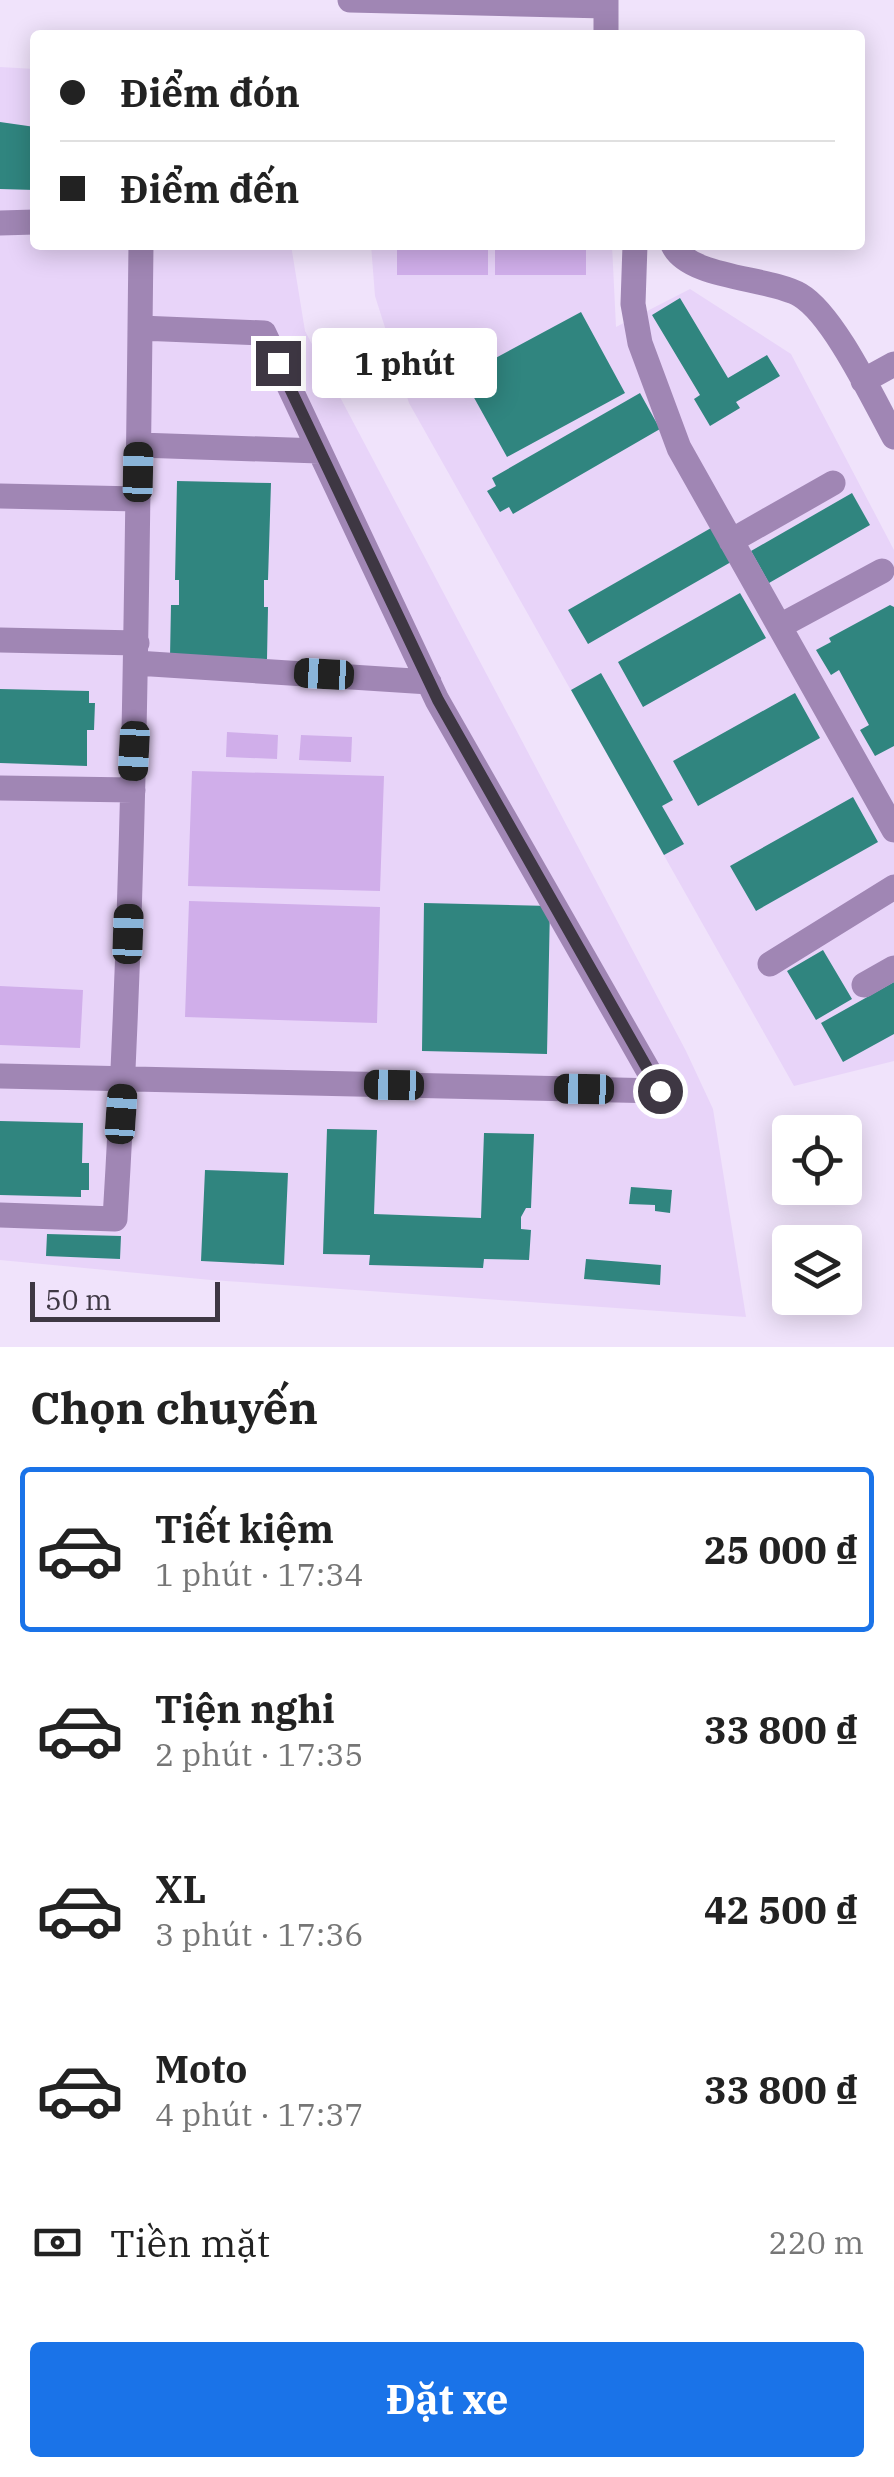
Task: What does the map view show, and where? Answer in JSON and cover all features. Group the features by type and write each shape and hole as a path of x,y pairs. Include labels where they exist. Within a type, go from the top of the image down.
{"street":[{"path":"350,0 606,3 606,30"},
{"path":"0,224 30,222"},
{"path":"0,1215 114,1219 123,1079 137,653 140,250"},
{"path":"635,250 633,304 652,382 679,448 894,830"},
{"path":"675,250 701,267 800,295 822,314 894,437"},
{"path":"0,1076 660,1091 429,682 264,334 140,328"},
{"path":"863,381 894,364"},
{"path":"138,445 320,451"},
{"path":"731,540 834,483"},
{"path":"0,496 138,499"},
{"path":"780,626 882,571"},
{"path":"0,640 429,682"},
{"path":"0,788 133,790"},
{"path":"770,964 894,887"},
{"path":"864,985 894,968"}],"shaded area":[{"path":"0,67 30,69 30,250 292,250 305,331 686,1051 713,1109 746,1317 211,1280 0,1260"},
{"path":"371,250 612,250 616,327 690,289 791,354 894,550 894,1061 794,1086 409,403 375,296"},
{"path":"397,250 488,250 488,275 397,275"},
{"path":"495,250 586,250 586,275 495,275"},
{"path":"227,732 278,735 277,759 226,757"},
{"path":"301,735 352,737 351,762 299,760"},
{"path":"192,771 384,776 380,891 188,886"},
{"path":"189,901 380,907 377,1023 185,1017"},
{"path":"0,986 83,990 80,1048 0,1045"}],"building":[{"path":"0,122 30,126 30,190 0,189"},
{"path":"680,298 728,378 767,355 780,376 736,402 740,408 710,426 694,399 700,395 652,315"},
{"path":"581,312 625,393 507,457 462,376"},
{"path":"640,393 660,429 513,514 509,507 500,512 487,491 496,486 492,478"},
{"path":"177,481 271,483 268,580 264,580 267,659 170,657 171,605 179,605 179,580 175,580"},
{"path":"852,493 870,525 769,583 751,551"},
{"path":"711,528 731,562 588,644 568,610"},
{"path":"740,593 766,638 643,707 618,662"},
{"path":"890,605 894,607 894,746 875,756 860,730 869,725 839,670 831,675 816,650 831,642 829,638"},
{"path":"601,673 673,800 662,806 684,844 664,855 571,690"},
{"path":"0,689 89,691 89,703 95,703 94,730 87,730 87,766 0,763"},
{"path":"795,693 820,738 698,806 673,761"},
{"path":"853,797 878,842 756,911 730,866"},
{"path":"424,903 550,906 547,1054 422,1051"},
{"path":"823,950 852,999 816,1020 787,971"},
{"path":"894,982 894,1034 843,1062 821,1023"},
{"path":"0,1121 83,1123 82,1163 89,1163 89,1190 81,1190 81,1197 0,1195"},
{"path":"327,1129 377,1130 374,1214 481,1218 484,1133 534,1134 531,1208 526,1208 521,1217 521,1229 531,1230 529,1260 484,1259 483,1268 369,1265 370,1255 323,1254"},
{"path":"205,1170 288,1173 284,1265 201,1261"},
{"path":"631,1187 672,1190 670,1213 655,1211 655,1205 629,1204"},
{"path":"47,1234 121,1236 120,1259 46,1256"},
{"path":"586,1259 661,1265 660,1285 584,1279"}],"route":[{"path":"278,363 438,700 660,1091"}]}
